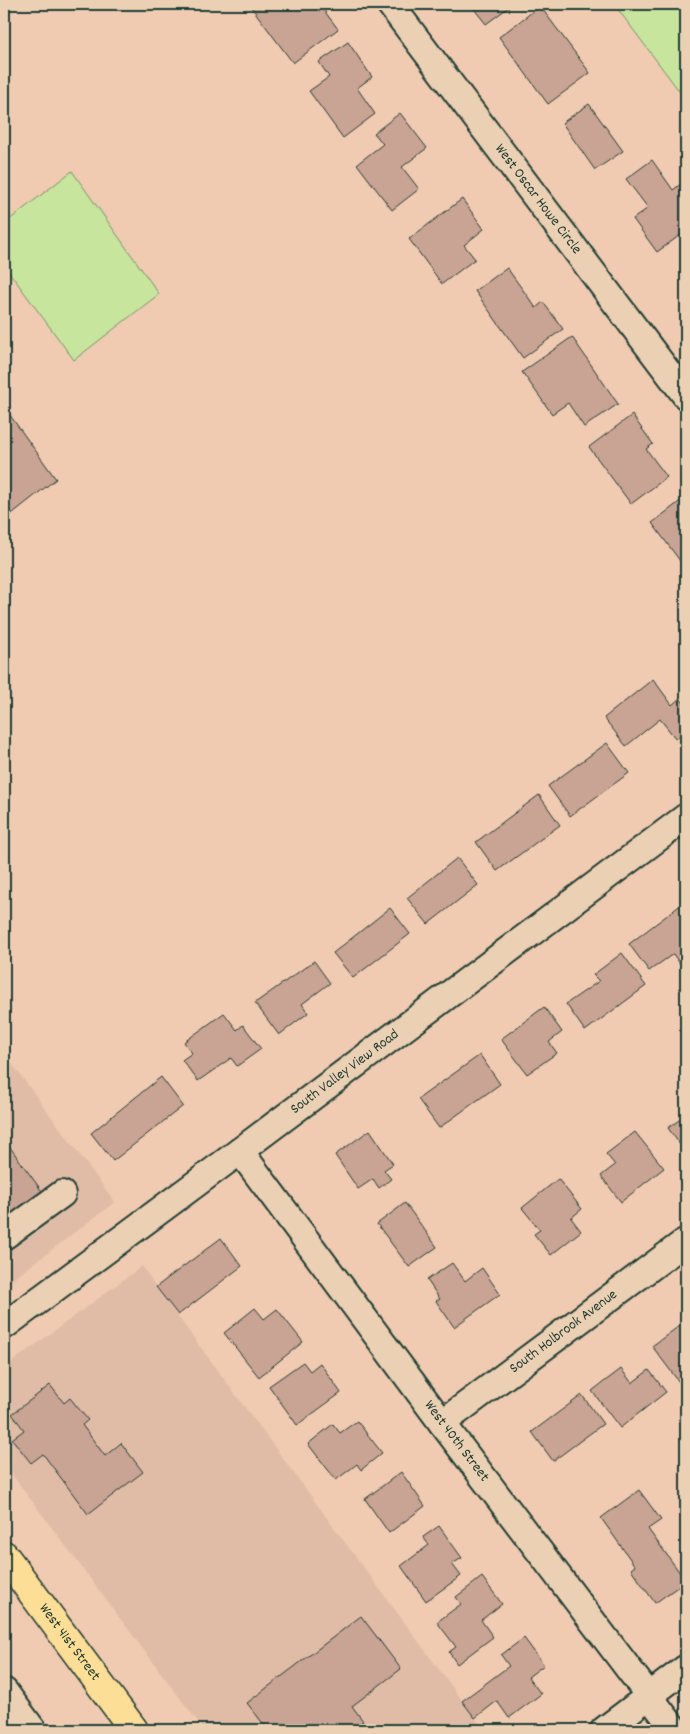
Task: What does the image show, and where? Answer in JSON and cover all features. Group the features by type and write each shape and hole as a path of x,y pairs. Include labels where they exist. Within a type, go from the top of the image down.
{"main road":[{"name":"West 41st Street","path":"4,1555 134,1730"}],"street":[{"name":"West Oscar Howe Circle","path":"390,4 686,396"},
{"name":"South Valley View Road","path":"4,1326 686,817"},
{"name":"West 40th Street","path":"240,1151 442,1423 675,1730"},
{"path":"4,1236 62,1194"},
{"name":"South Holbrook Avenue","path":"442,1423 686,1241"},
{"path":"604,1730 686,1668"},
{"path":"4,1691 33,1730"}],"shaded area":[{"path":"4,1053 115,1202 4,1286"},
{"path":"142,1266 484,1730 204,1730 4,1464 4,1368"}],"green space":[{"path":"614,4 686,4 686,100"},
{"path":"72,171 159,294 74,360 4,265 4,224"}],"building":[{"path":"249,4 297,4 299,6 302,4 319,4 338,29 293,63"},
{"path":"470,4 513,4 486,24"},
{"path":"540,6 590,73 548,104 499,37"},
{"path":"348,42 372,77 357,88 375,114 343,138 309,91 329,77 319,62"},
{"path":"589,104 623,151 595,170 562,123"},
{"path":"400,113 427,148 402,167 419,189 392,210 357,164 383,144 374,133"},
{"path":"652,160 673,190 681,184 686,192 686,231 657,252 633,219 648,208 626,179"},
{"path":"462,199 484,229 464,245 475,259 442,284 409,239"},
{"path":"507,268 536,308 543,302 563,329 523,358 475,291"},
{"path":"572,337 618,404 584,427 568,403 552,414 522,372"},
{"path":"4,407 56,479 4,520"},
{"path":"632,415 653,444 646,449 667,477 631,504 589,447"},
{"path":"683,499 686,503 686,569 652,523"},
{"path":"653,679 672,705 680,698 686,706 686,730 676,739 660,719 626,746 604,718"},
{"path":"607,743 629,773 570,816 548,786"},
{"path":"539,795 560,825 497,871 476,842"},
{"path":"457,858 478,885 428,924 407,898"},
{"path":"686,901 686,972 673,954 649,971 629,944"},
{"path":"390,908 410,934 353,978 333,953"},
{"path":"622,953 646,986 585,1031 566,1004 599,981 593,975"},
{"path":"314,961 330,983 302,1004 308,1013 279,1035 255,1003"},
{"path":"544,1007 562,1032 549,1042 557,1053 527,1074 501,1039"},
{"path":"224,1013 237,1030 243,1025 261,1049 237,1066 231,1058 198,1081 182,1060 192,1053 184,1042"},
{"path":"480,1055 500,1084 439,1128 418,1099"},
{"path":"161,1077 183,1106 113,1161 91,1133"},
{"path":"686,1115 686,1153 668,1128"},
{"path":"370,1130 393,1164 384,1170 391,1179 379,1188 373,1179 358,1189 335,1155"},
{"path":"635,1132 664,1168 621,1202 601,1176 615,1165 606,1154"},
{"path":"4,1139 44,1194 4,1224"},
{"path":"558,1179 582,1209 571,1218 581,1231 551,1255 534,1234 540,1230 522,1208"},
{"path":"405,1203 437,1247 409,1267 377,1224"},
{"path":"221,1238 242,1266 178,1315 156,1287"},
{"path":"452,1263 465,1281 482,1268 500,1294 454,1327 436,1301 440,1299 427,1280"},
{"path":"255,1308 264,1319 277,1309 303,1342 259,1377 224,1333"},
{"path":"686,1321 686,1376 679,1382 652,1346"},
{"path":"303,1362 310,1371 320,1363 341,1393 297,1425 269,1386"},
{"path":"621,1369 632,1383 649,1370 666,1392 620,1428 592,1391"},
{"path":"50,1385 64,1403 70,1398 88,1420 82,1425 105,1456 121,1443 143,1472 88,1514 43,1454 31,1463 12,1439 24,1430 12,1414"},
{"path":"582,1395 603,1424 553,1461 532,1432"},
{"path":"357,1421 382,1453 361,1470 357,1464 336,1480 308,1444 333,1424 340,1433"},
{"path":"401,1472 425,1506 389,1533 365,1499"},
{"path":"639,1490 661,1520 648,1529 686,1581 655,1603 631,1569 635,1566 601,1518"},
{"path":"439,1526 462,1558 452,1564 461,1576 426,1601 401,1566 429,1545 423,1537"},
{"path":"482,1577 502,1604 481,1620 493,1637 457,1664 449,1652 456,1647 437,1622 461,1604 456,1597"},
{"path":"361,1616 401,1669 352,1706 363,1721 350,1730 259,1730 265,1726 247,1703"},
{"path":"524,1638 544,1665 528,1677 541,1694 509,1718 497,1701 475,1718 462,1701 509,1666 501,1655"}]}
